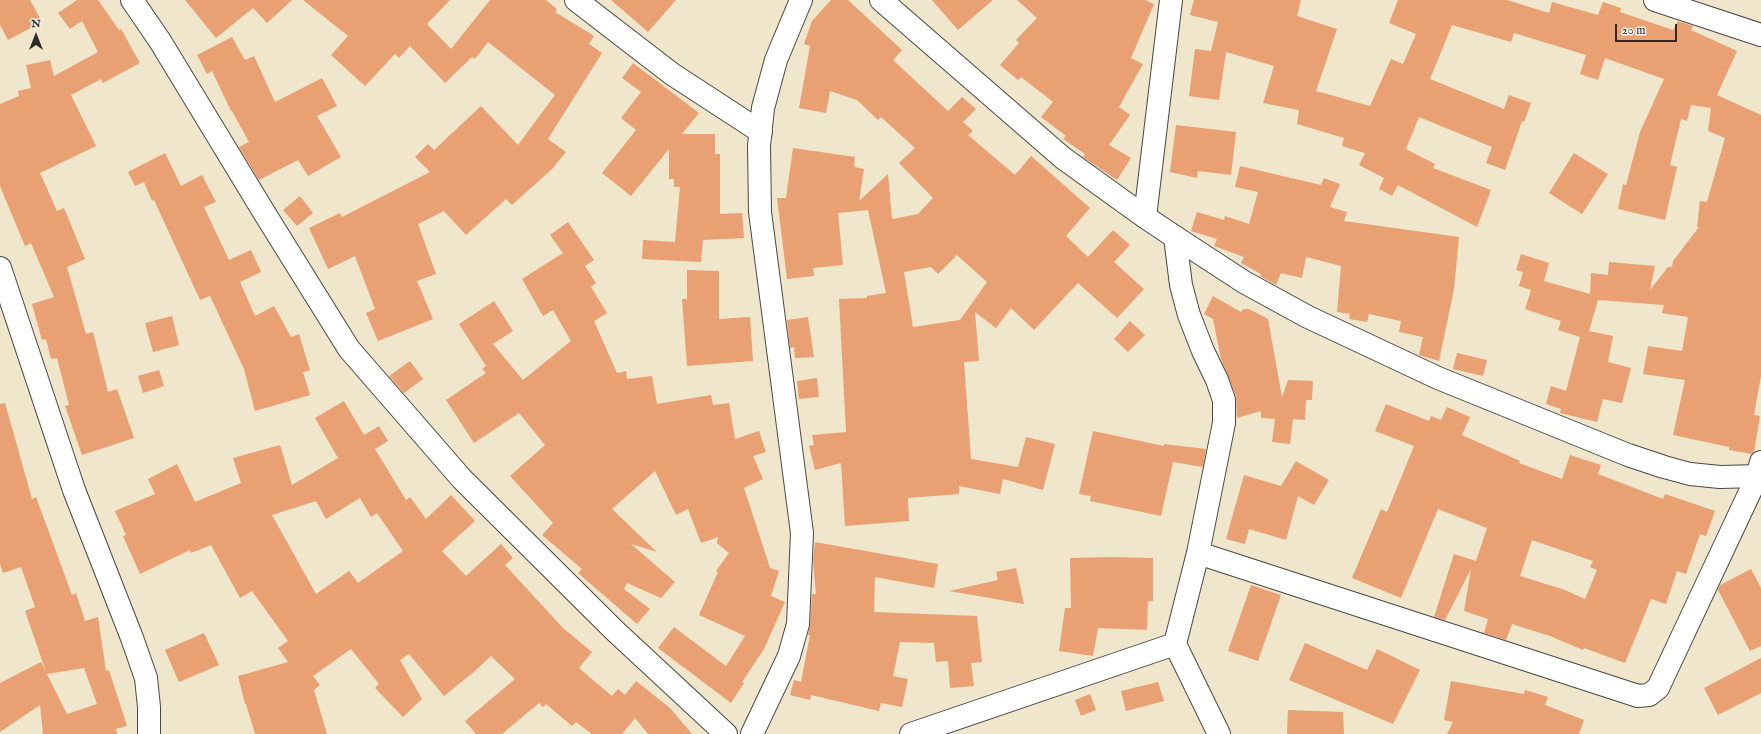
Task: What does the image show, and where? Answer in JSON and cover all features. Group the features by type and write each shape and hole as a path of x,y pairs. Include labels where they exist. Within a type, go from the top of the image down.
{"street":[{"path":"132,0 160,41 349,349 462,479 614,630 726,734"},
{"path":"576,0 672,74 761,132"},
{"path":"752,734 789,656 798,624 802,533 760,212 759,146 764,108 776,60 800,0"},
{"path":"881,0 1063,158 1145,217 1244,282 1308,317 1438,378 1628,455 1690,474 1720,477 1760,472"},
{"path":"1145,217 1171,0"},
{"path":"1655,0 1761,35"},
{"path":"1175,237 1180,285 1189,315 1224,400 1224,423 1198,553 1175,644 1219,734"},
{"path":"0,268 74,490 132,638 146,678 149,707 149,734"},
{"path":"1198,553 1638,696 1648,695 1658,688 1760,472"},
{"path":"911,734 1175,644"}],"building":[{"path":"0,0 30,0 42,22 8,40 0,25"},
{"path":"77,0 98,0 119,30 121,29 140,63 103,83 101,79 71,95 96,146 40,173 57,211 64,208 85,259 67,267 86,334 93,332 108,392 117,389 134,438 82,455 65,406 69,405 57,358 51,359 46,339 42,340 32,304 54,297 31,243 25,246 0,186 0,104 19,96 18,91 31,88 26,65 50,60 54,76 98,52 82,21 70,29 58,13"},
{"path":"185,0 292,0 267,23 253,8 216,38"},
{"path":"303,0 450,0 427,24 451,49 490,0 546,0 557,9 555,12 594,36 589,44 602,53 548,139 566,152 551,170 512,205 506,199 466,235 444,211 418,224 436,274 417,281 433,319 378,341 366,313 375,309 355,256 328,269 309,228 340,213 342,217 430,172 415,157 428,144 434,150 481,106 518,145 555,95 488,42 475,59 472,57 445,83 410,46 399,58 395,54 365,86 331,55 348,36"},
{"path":"611,0 676,0 648,32"},
{"path":"831,0 848,0 902,50 893,60 948,111 962,97 976,109 963,122 973,131 968,135 1015,175 1031,156 1090,208 1066,236 1088,257 1113,230 1130,245 1114,262 1144,289 1117,318 1078,283 1034,330 1011,308 996,328 975,312 979,361 964,362 971,459 1018,467 1026,437 1055,444 1043,490 1003,479 1000,494 959,486 959,494 908,498 909,521 845,526 841,463 815,470 809,446 814,445 812,435 846,432 839,299 867,298 867,296 886,293 868,210 838,213 843,265 813,268 814,276 787,279 777,198 786,198 793,148 855,157 854,167 864,169 859,201 888,174 892,219 918,214 933,198 899,163 915,148 881,117 878,120 857,100 830,91 826,113 799,108 810,46 804,44 812,21","holes":["957,255 987,282 960,320 913,327 904,272 931,267 938,274"]},
{"path":"932,0 993,0 958,30"},
{"path":"1017,0 1145,0 1154,4 1131,58 1143,64 1119,107 1130,115 1109,145 1131,158 1117,180 1083,157 1085,154 1063,139 1066,136 1041,117 1053,102 1021,77 1018,80 1000,65 1019,43 1016,40 1037,18"},
{"path":"1194,0 1301,0 1297,16 1337,29 1316,91 1370,106 1391,59 1403,64 1416,34 1389,23 1398,0 1507,0 1549,13 1552,2 1598,15 1603,2 1621,8 1620,12 1673,30 1678,21 1693,26 1691,30 1737,51 1717,95 1761,115 1761,376 1754,415 1760,416 1754,452 1752,454 1729,450 1729,447 1673,435 1685,380 1643,374 1648,346 1682,351 1688,317 1662,313 1664,305 1598,300 1589,331 1613,336 1608,362 1631,368 1622,403 1603,399 1597,422 1560,413 1561,409 1546,404 1551,386 1566,391 1580,337 1558,330 1561,321 1525,309 1531,290 1519,286 1523,272 1516,270 1521,254 1549,263 1544,281 1590,294 1591,273 1608,275 1609,262 1655,266 1650,290 1668,267 1672,267 1673,261 1699,227 1697,227 1700,201 1707,202 1725,138 1708,131 1711,108 1691,105 1687,121 1681,119 1670,165 1677,167 1665,220 1618,209 1623,184 1626,185 1640,132 1664,79 1605,58 1598,80 1580,74 1586,55 1514,33 1511,42 1452,25 1430,79 1504,109 1509,95 1531,103 1524,122 1522,121 1505,170 1486,163 1492,147 1419,117 1406,149 1435,164 1433,168 1491,190 1477,227 1398,185 1392,196 1379,189 1384,178 1359,165 1365,153 1342,146 1344,138 1297,124 1299,110 1263,103 1274,66 1226,52 1219,100 1189,96 1195,49 1211,51 1218,22 1190,15"},
{"path":"232,37 245,60 254,56 275,102 322,78 337,106 317,116 341,157 308,176 298,160 259,180 239,147 249,142 231,111 212,71 207,74 197,55"},
{"path":"633,63 699,113 682,134 715,134 715,154 720,154 720,214 742,213 744,238 703,240 701,262 642,259 643,240 675,242 680,187 674,187 674,179 669,179 669,149 631,196 602,173 636,130 621,118 641,92 622,78"},
{"path":"1176,125 1236,132 1231,175 1198,171 1197,178 1170,172"},
{"path":"165,153 181,186 202,175 216,202 204,207 229,260 251,250 261,272 240,282 255,316 274,306 291,337 299,334 310,370 303,372 310,395 255,411 244,369 210,296 200,300 154,200 152,201 144,182 135,186 128,172"},
{"path":"1574,153 1608,174 1582,214 1549,193"},
{"path":"1240,166 1321,185 1324,178 1340,184 1330,207 1347,212 1344,221 1459,237 1454,289 1439,361 1419,355 1423,337 1399,332 1401,321 1369,314 1367,322 1349,319 1350,314 1337,312 1341,266 1306,257 1302,278 1281,273 1276,285 1260,276 1261,274 1241,263 1244,257 1214,246 1217,239 1191,231 1197,212 1224,220 1225,216 1249,224 1258,192 1235,187"},
{"path":"300,196 313,213 297,226 283,210"},
{"path":"568,222 594,260 585,266 596,283 591,287 607,313 594,321 617,373 626,371 627,379 652,376 657,404 711,395 713,405 729,403 735,439 759,431 766,452 753,456 763,479 744,488 770,568 779,571 771,596 785,602 764,649 742,682 744,683 731,703 658,648 674,627 726,666 745,636 699,615 718,572 716,571 729,553 717,543 718,537 701,543 688,509 676,515 655,471 612,509 657,552 631,544 675,582 661,598 627,583 624,589 650,609 637,624 578,573 582,569 542,535 553,523 510,476 545,445 519,413 474,443 446,400 486,373 482,369 486,366 459,324 494,301 513,331 493,344 523,380 571,341 553,310 543,316 522,279 563,253 550,235"},
{"path":"687,270 719,271 719,319 750,317 753,361 687,366 682,299 687,299"},
{"path":"1213,296 1241,312 1243,309 1249,309 1268,319 1282,397 1288,380 1313,381 1312,400 1306,400 1305,420 1293,419 1290,444 1272,442 1275,419 1261,418 1261,411 1237,418 1236,396 1221,359 1213,319 1204,314"},
{"path":"172,316 179,345 153,352 145,323"},
{"path":"808,317 814,357 795,358 794,347 790,348 787,320"},
{"path":"1130,321 1145,335 1128,352 1114,339"},
{"path":"1457,353 1487,360 1483,376 1453,369"},
{"path":"410,361 423,379 404,393 389,376"},
{"path":"159,370 164,386 143,393 138,376"},
{"path":"817,378 819,397 799,399 797,381"},
{"path":"344,401 364,435 379,426 388,441 375,449 406,500 410,497 426,519 451,495 475,521 442,551 466,576 501,544 513,558 505,565 563,628 592,652 579,668 612,696 618,689 625,695 636,681 670,708 692,734 648,734 635,718 622,734 592,734 576,722 572,726 546,704 543,707 539,703 502,734 476,734 465,721 515,679 491,656 444,696 409,654 400,660 422,699 403,717 375,688 379,684 351,649 313,676 320,685 314,690 327,734 255,734 238,676 288,662 278,648 288,641 252,591 240,598 211,545 191,553 190,550 140,574 123,536 126,535 115,511 155,494 148,479 177,464 195,502 241,483 233,458 280,445 292,485 338,458 315,418","holes":["360,498 371,517 377,513 403,551 358,583 349,571 316,594 272,515 316,501 326,519"]},
{"path":"5,403 32,499 36,497 72,595 76,593 85,621 98,617 106,671 109,670 127,726 116,729 117,734 43,734 40,705 0,732 0,683 41,662 46,672 25,611 35,607 21,567 3,573 0,564 0,404","holes":["84,668 97,704 67,714 47,674"]},
{"path":"1386,404 1429,421 1431,416 1441,420 1447,407 1470,417 1462,435 1520,461 1519,463 1562,479 1570,455 1601,465 1598,474 1663,499 1665,494 1715,511 1706,536 1700,534 1686,574 1677,571 1666,604 1651,599 1625,663 1584,648 1583,650 1550,636 1512,624 1506,640 1484,633 1488,619 1464,611 1471,569 1445,620 1434,617 1454,554 1476,561 1487,528 1438,509 1401,598 1352,578 1381,509 1387,512 1414,446 1375,431","holes":["1532,540 1593,561 1590,567 1597,570 1585,599 1565,590 1520,576"]},
{"path":"1093,431 1164,446 1164,444 1206,449 1203,467 1173,462 1161,516 1090,501 1091,496 1079,494"},
{"path":"1296,461 1329,480 1314,505 1298,496 1286,540 1249,529 1245,544 1226,539 1244,475 1281,486"},
{"path":"815,542 938,564 934,588 875,577 874,612 977,616 982,662 971,663 974,686 950,688 948,661 936,662 934,643 900,642 893,676 908,679 902,707 881,703 879,711 811,695 810,700 790,695 794,680 801,682 810,635 808,635 812,594 816,594 813,560"},
{"path":"1070,558 1153,558 1153,601 1148,601 1147,630 1098,628 1093,656 1059,651 1065,608 1071,608"},
{"path":"1016,568 1024,604 949,591 998,580 996,572"},
{"path":"1751,569 1761,588 1761,646 1750,651 1718,590 1720,585"},
{"path":"1251,585 1281,595 1258,661 1228,651"},
{"path":"204,633 219,665 179,682 165,650"},
{"path":"1305,643 1367,670 1377,649 1420,670 1393,724 1289,680"},
{"path":"1761,658 1761,693 1718,715 1704,688"},
{"path":"1451,681 1524,694 1525,690 1548,697 1545,705 1584,720 1579,734 1447,734 1453,722 1444,720"},
{"path":"1158,682 1164,701 1126,711 1121,691"},
{"path":"1090,694 1096,710 1081,716 1075,700"},
{"path":"1288,710 1343,712 1344,734 1287,734"}]}
